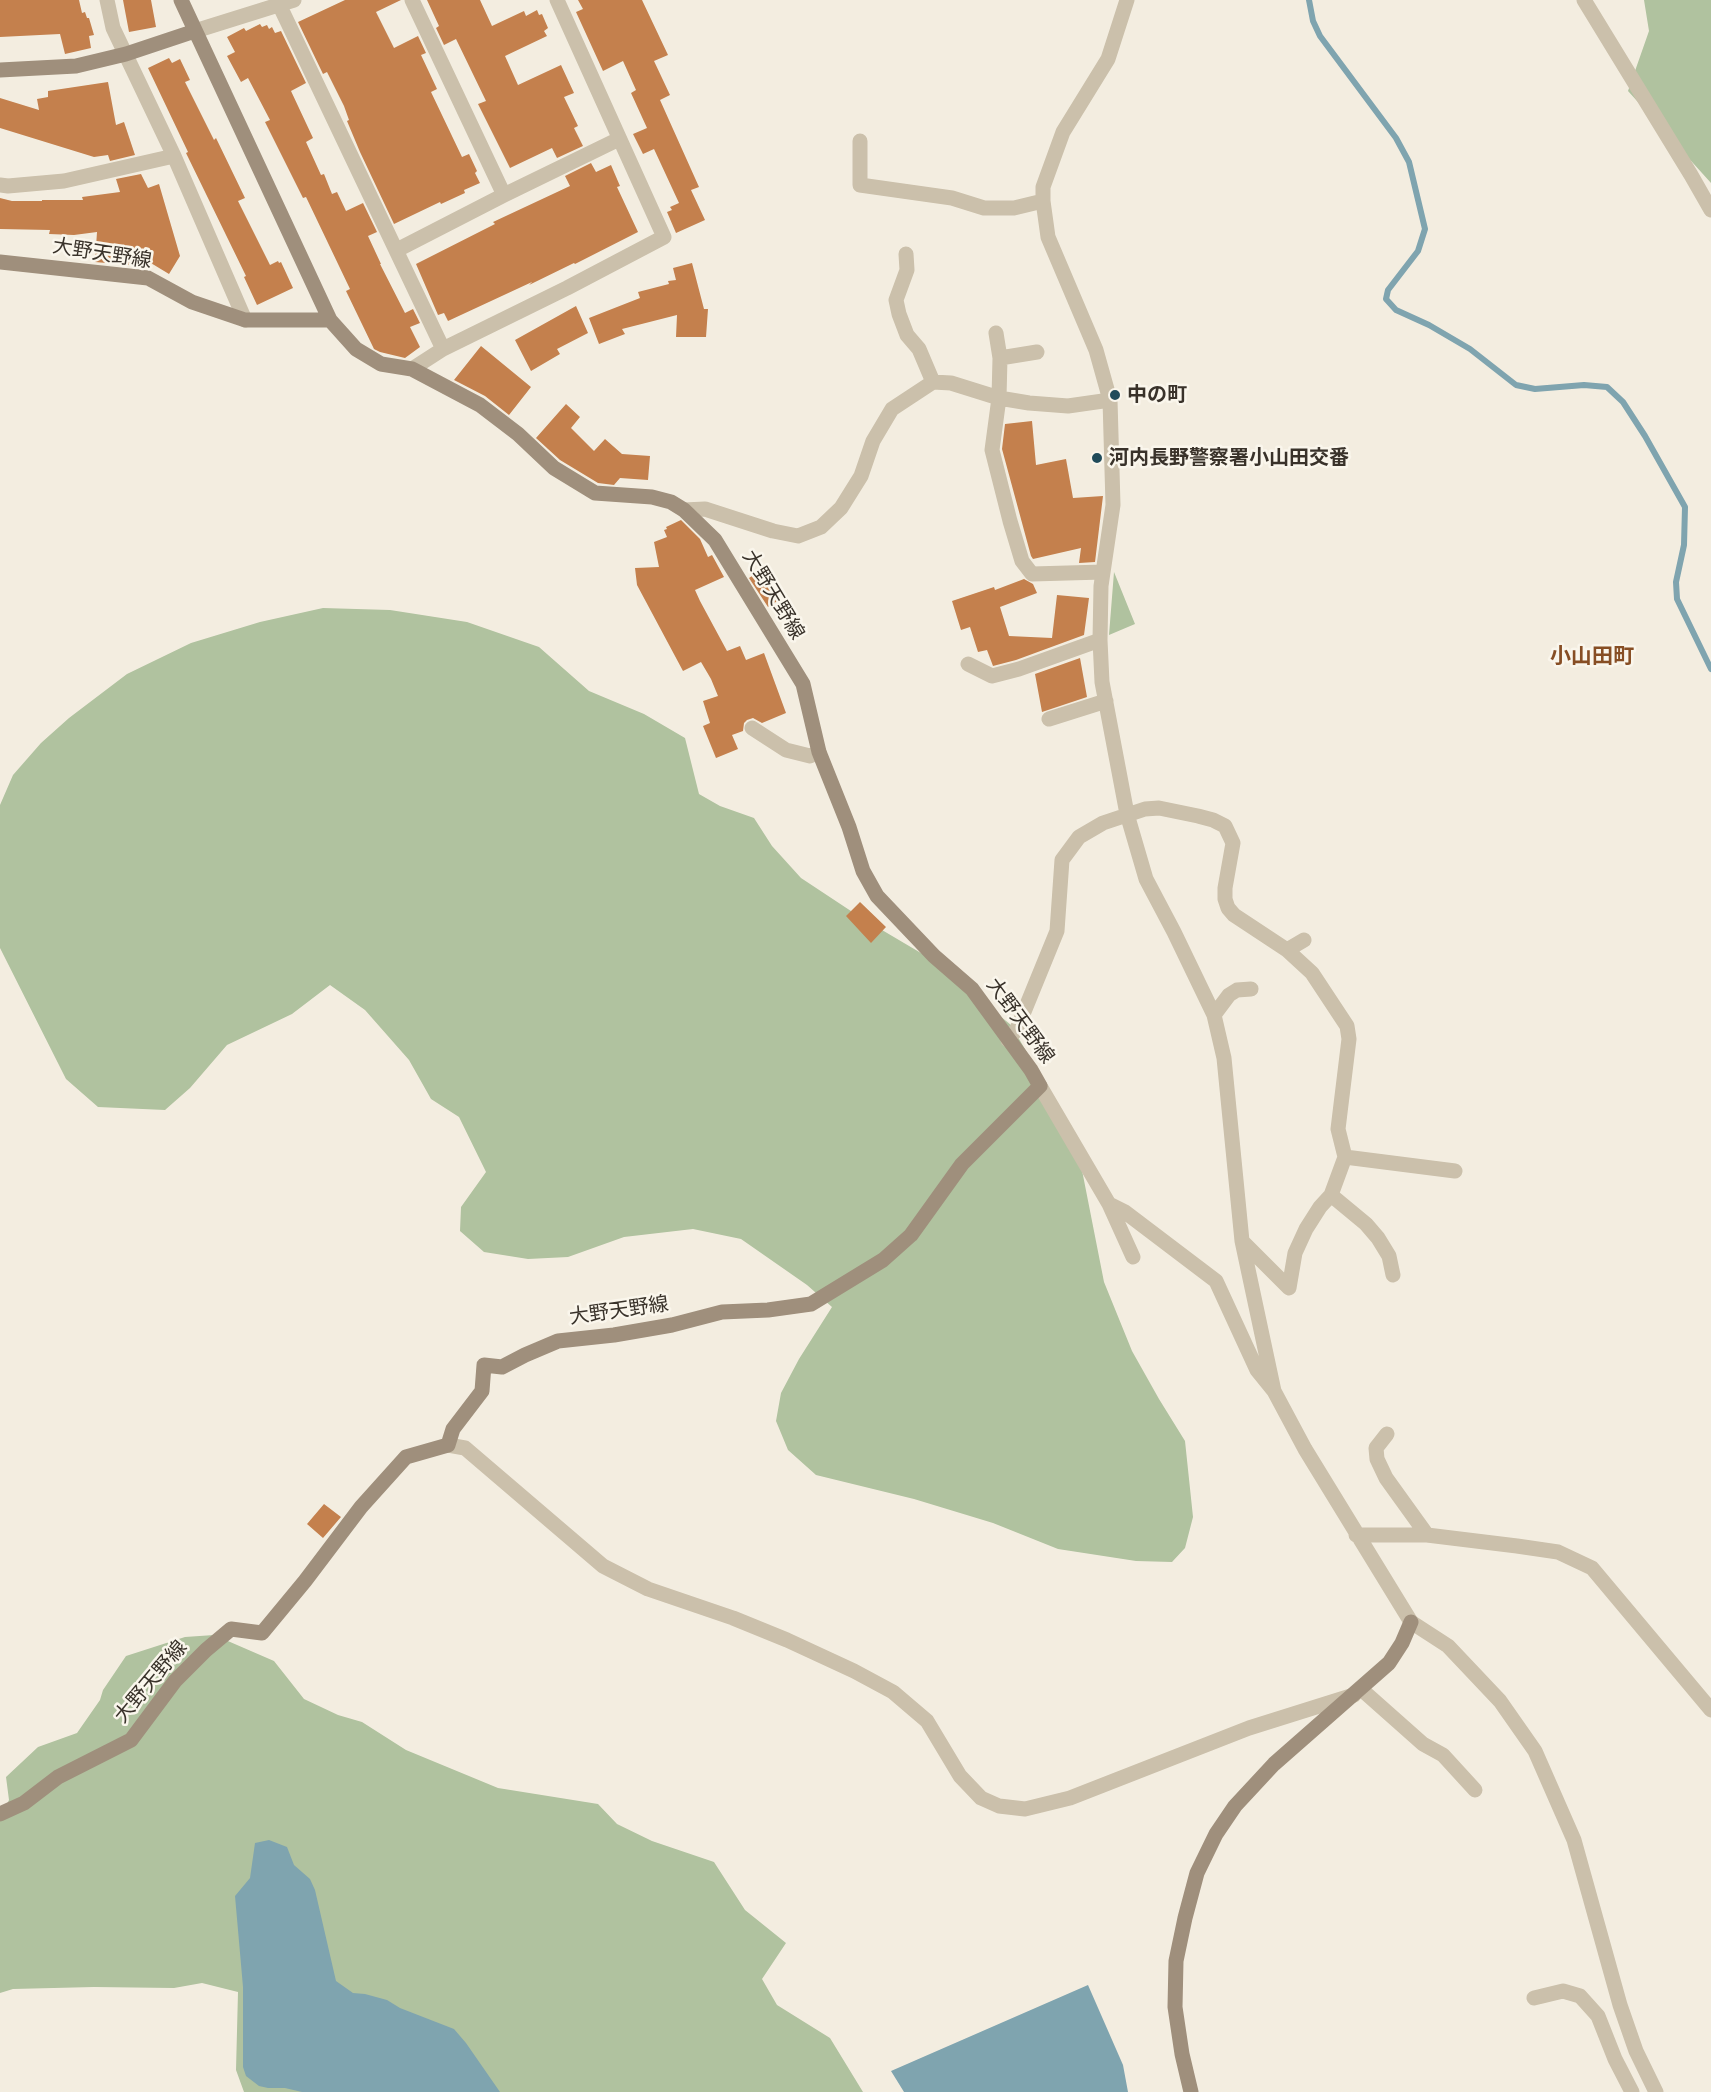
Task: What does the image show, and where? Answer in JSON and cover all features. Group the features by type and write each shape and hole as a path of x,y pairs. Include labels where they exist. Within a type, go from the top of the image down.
{"main road":[{"path":"181,0 330,320"},
{"path":"0,70 76,66 126,54 195,31"},
{"name":"大野天野線","path":"0,262 148,278 192,302 245,320 330,320 356,348 381,364 412,369 480,405 518,434 554,468 595,493 651,497 671,502 684,510 716,540 803,684 819,752 849,827 863,871 877,896 934,956 972,989 1031,1070 1040,1086 962,1164 911,1235 883,1260 811,1304 768,1310 722,1312 649,1329 558,1341 525,1354 502,1367 484,1365 482,1391 453,1429 448,1444 406,1457 361,1507 262,1633 231,1629 175,1681 132,1740 58,1777 24,1803 0,1814"},
{"path":"1191,2092 1182,2054 1175,2007 1176,1961 1197,1873 1216,1834 1235,1806 1274,1764 1389,1663 1412,1623"}],"street":[{"path":"107,0 113,28 174,156 245,320"},
{"path":"412,0 504,195"},
{"path":"412,369 443,349 664,237 557,0"},
{"path":"1127,0 1108,59 1063,132 1043,187 1043,201 1048,237 1096,350 1110,400 1113,505 1103,572 1100,640 1102,682 1127,814 1146,879 1215,1015 1224,1058 1242,1241 1274,1391"},
{"path":"1584,0 1692,175 1711,210"},
{"path":"195,31 283,2 443,349"},
{"path":"397,250 619,139"},
{"path":"860,141 860,186 952,198 984,208 1014,208 1043,201"},
{"path":"0,184 8,186 64,181 174,156"},
{"path":"906,254 907,270 896,300 898,314 907,335 919,349 933,382"},
{"path":"996,333 1000,358 999,398 993,450 1022,561 1032,574 1103,572"},
{"path":"1000,358 1037,352"},
{"path":"684,510 705,509 773,531 798,536 821,527 841,508 861,476 873,441 892,409 933,382 951,383 999,398 1068,406 1110,400"},
{"path":"969,664 992,676 1019,669 1100,640"},
{"path":"1049,719 1106,701"},
{"path":"752,728 786,750 810,756 819,752"},
{"path":"1008,1040 1017,1029 1057,931 1062,860 1079,837 1087,830 1145,809 1159,808 1213,820 1225,826 1233,843 1225,888 1228,908 1234,915 1287,950 1312,973 1347,1026 1349,1039 1338,1129 1345,1157 1331,1196 1320,1207 1306,1229 1295,1253 1289,1288 1242,1241"},
{"path":"1287,950 1304,940"},
{"path":"1215,1015 1229,995 1237,990 1251,989"},
{"path":"1040,1086 1109,1204 1133,1257"},
{"path":"1345,1157 1455,1171"},
{"path":"1331,1196 1366,1224 1378,1238 1391,1262 1393,1275"},
{"path":"1109,1204 1125,1212 1216,1281 1257,1370 1274,1391 1356,1535 1412,1623 1448,1646 1500,1701 1535,1752 1574,1840 1620,2005 1636,2050 1656,2092"},
{"path":"1387,1434 1376,1448 1377,1459 1386,1478 1427,1535"},
{"path":"448,1444 465,1448 603,1566 648,1589 733,1618 787,1641 855,1671 893,1692 927,1721 960,1776 981,1798 999,1806 1025,1809 1070,1798 1249,1728 1358,1692 1423,1744 1443,1755 1475,1790"},
{"path":"1356,1535 1427,1535 1558,1552 1592,1568 1711,1710"},
{"path":"1534,1998 1563,1991 1580,1996 1598,2016 1615,2059 1632,2092"}],"green space":[{"path":"1644,0 1711,0 1711,183 1628,91 1649,31"},
{"path":"1114,572 1135,624 1109,635"},
{"path":"323,608 390,610 467,622 539,647 589,691 644,714 685,738 699,794 720,806 754,818 772,846 801,878 860,917 926,956 1011,1025 1048,1089 1080,1160 1104,1282 1132,1351 1185,1441 1193,1517 1185,1548 1172,1562 1136,1561 1058,1549 993,1523 914,1499 816,1475 788,1450 776,1421 781,1393 799,1359 832,1307 807,1285 741,1239 693,1229 624,1237 568,1257 528,1259 484,1252 460,1231 461,1207 486,1172 459,1117 431,1099 409,1060 365,1010 330,985 292,1014 227,1045 190,1088 165,1110 98,1107 66,1079 0,948 0,805 13,775 41,743 69,718 127,674 191,643 260,622"},
{"path":"214,1635 274,1661 304,1699 338,1715 362,1722 406,1750 498,1788 598,1804 617,1824 652,1841 714,1862 745,1910 786,1943 762,1979 777,2005 830,2038 863,2092 244,2092 236,2070 238,1992 202,1983 174,1988 13,1989 0,1993 0,1818 9,1800 6,1777 38,1747 77,1733 126,1656 185,1637"}],"water":[{"path":"269,1840 287,1847 294,1865 310,1879 315,1890 336,1981 353,1993 387,2000 400,2008 454,2029 500,2092 302,2092 259,2086 246,2076 243,2067 243,1987 235,1896 250,1878 255,1843"},
{"path":"1088,1985 1123,2065 1128,2092 904,2092 891,2071"}],"building":[{"path":"0,0 79,0 82,13 85,12 89,18 94,35 89,36 91,48 65,54 60,34 0,37"},
{"path":"123,0 151,0 156,27 129,32"},
{"path":"345,0 401,0 376,12 394,48 418,36 426,53 421,55 437,89 431,92 462,157 469,154 480,183 464,190 465,193 394,224 360,152 347,121 349,120 344,106 327,72 323,74 298,22"},
{"path":"427,0 480,0 492,26 524,11 526,16 537,10 539,15 542,14 548,28 544,31 547,36 505,56 518,85 561,65 574,93 564,97 578,126 574,128 583,146 557,158 552,148 510,168 478,104 486,101 456,39 444,45 436,28 439,26"},
{"path":"578,0 642,0 668,55 654,61 670,95 660,100 699,187 691,190 705,220 676,233 667,212 672,210 670,207 679,203 654,149 643,154 633,134 647,128 631,93 636,90 623,61 603,71 576,12 583,9"},
{"path":"260,24 262,27 267,25 269,29 272,27 275,33 281,31 306,83 291,91 313,138 306,142 321,175 324,174 332,194 337,192 346,211 363,203 377,232 368,236 380,264 405,313 413,309 420,323 410,327 420,347 405,358 374,349 346,291 350,289 306,197 303,198 265,122 270,120 248,78 241,82 227,56 235,52 227,37 244,28 246,31"},
{"path":"169,58 172,63 180,59 190,80 185,82 214,140 216,138 245,198 238,201 270,265 281,262 293,288 257,305 244,277 246,276 186,153 188,152 148,68"},
{"path":"108,82 116,125 124,122 135,155 110,161 108,155 94,157 0,128 0,98 39,110 37,99 48,97 48,91"},
{"path":"591,163 596,172 611,165 620,186 617,187 638,232 575,264 448,321 444,313 438,315 416,264 495,224 493,222 570,186 565,176"},
{"path":"141,174 148,188 159,184 180,256 169,274 131,251 130,265 95,262 97,232 74,235 49,234 50,230 0,229 0,198 12,201 83,200 82,197 120,192 116,179"},
{"path":"692,263 704,309 708,309 706,337 676,337 677,315 622,329 625,334 599,344 589,318 640,298 638,292 669,284 668,281 676,280 673,268"},
{"path":"576,306 588,333 557,349 560,354 531,371 515,340"},
{"path":"481,346 531,387 509,415 485,396 454,380"},
{"path":"566,404 580,417 571,428 594,451 605,439 622,454 650,456 648,480 620,478 614,485 598,483 560,460 536,438"},
{"path":"1032,421 1036,465 1066,459 1073,498 1103,496 1095,562 1079,563 1081,548 1033,559 1031,556 1002,449 1005,424"},
{"path":"681,520 700,539 708,557 712,555 724,577 695,590 727,651 740,646 746,660 764,653 786,713 762,723 753,718 747,720 743,731 732,735 738,749 716,758 703,726 710,723 703,701 718,696 711,679 701,662 683,671 637,585 635,568 659,567 654,542 667,537 664,530 667,529 666,527"},
{"path":"761,570 779,600 768,607 749,578"},
{"path":"1024,579 1033,584 1037,593 1000,607 1009,636 1052,638 1057,595 1089,598 1084,635 993,666 987,650 978,652 970,627 961,630 952,601 994,587 995,590"},
{"path":"1080,658 1087,697 1042,712 1035,674"},
{"path":"860,902 886,927 871,943 846,916"},
{"path":"324,1504 341,1517 323,1538 307,1524"}],"waterway":[{"path":"1309,0 1313,21 1320,36 1396,138 1409,162 1425,229 1418,251 1388,290 1386,299 1396,310 1429,325 1470,349 1516,385 1535,389 1584,385 1607,387 1623,402 1685,507 1684,545 1676,582 1677,599 1711,669"}],"place":[{"name":"中の町","path":"1115,395"},
{"name":"河内長野警察署小山田交番","path":"1097,458"}],"district":[{"name":"小山田町","path":"1592,657"}]}
